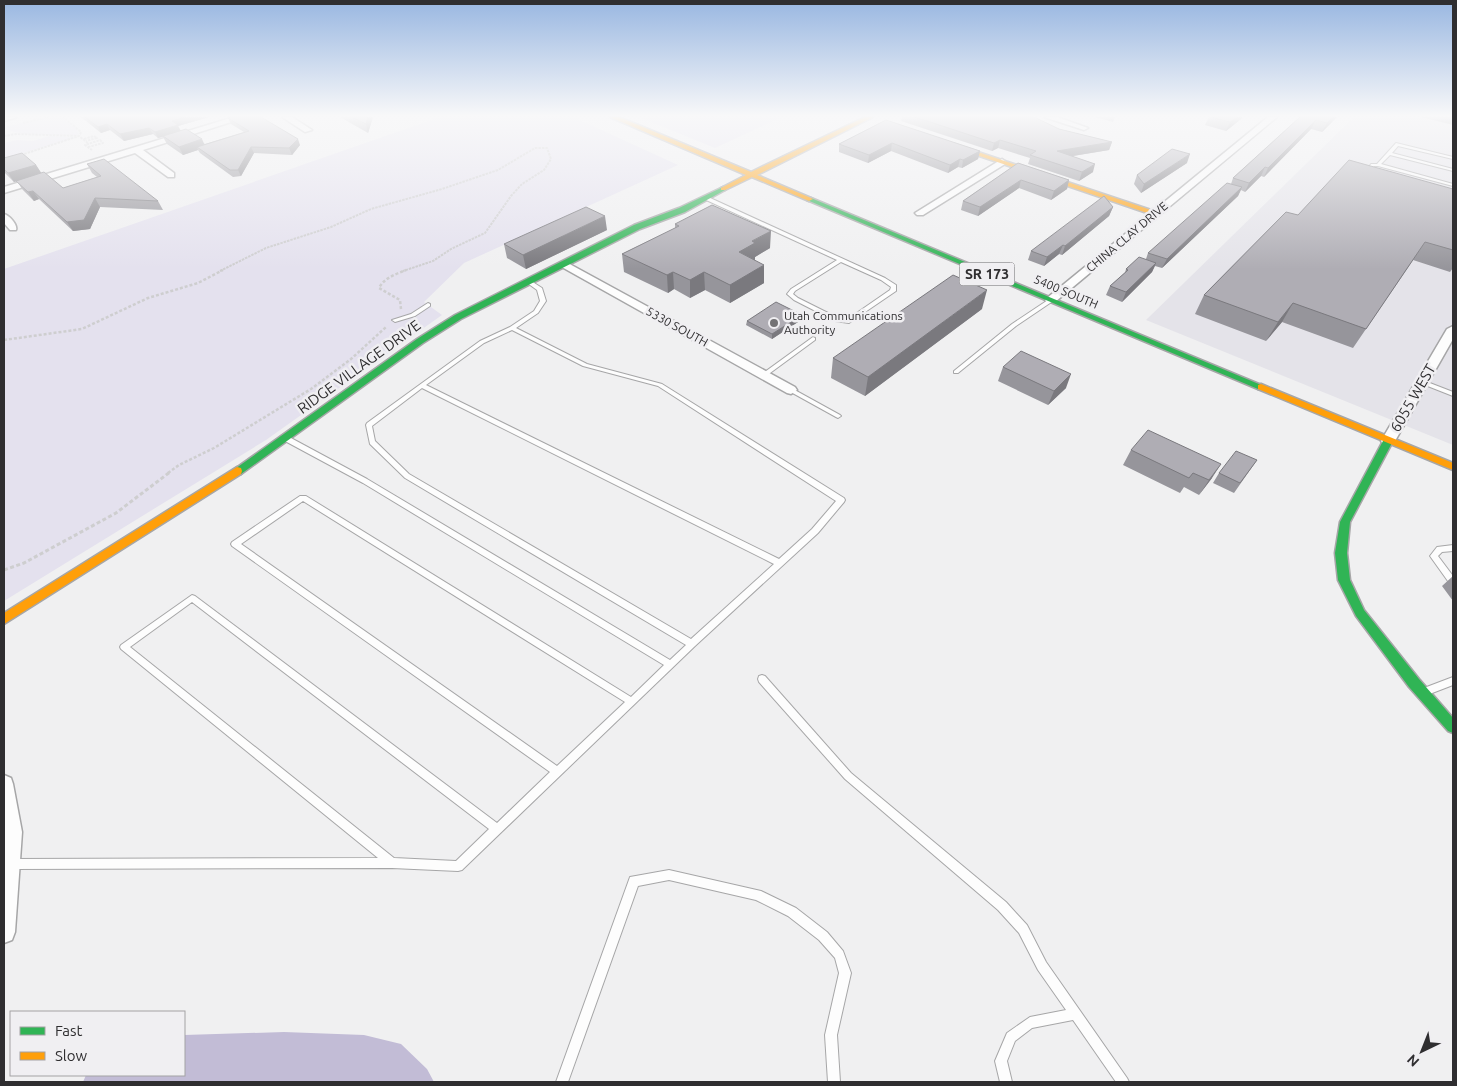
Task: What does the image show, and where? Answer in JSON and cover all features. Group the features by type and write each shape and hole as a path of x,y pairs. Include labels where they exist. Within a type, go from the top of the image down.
{"street":[{"path":"4,190 78,168"},
{"path":"160,168 171,176"},
{"name":"5400 SOUTH","path":"734,168 1453,468"},
{"name":"RIDGE VILLAGE DRIVE","path":"4,619 287,439 437,329 637,227 675,213 767,168"},
{"path":"920,214 993,168"},
{"path":"1019,168 1156,213"},
{"name":"CHINA CLAY DRIVE","path":"1051,300 1211,168"},
{"path":"4,217 13,228"},
{"name":"5330 SOUTH","path":"564,264 791,390"},
{"name":"6055 WEST","path":"1388,441 1452,333"},
{"path":"1388,441 1345,522 1341,554 1344,580 1360,613 1422,692 1452,723"},
{"path":"4,784 12,832 4,932"}],"lane":[{"path":"1370,175 1367,173 1371,168"},
{"path":"1388,168 1453,186"},
{"path":"706,198 841,260 891,283 894,286 893,291 849,321 837,320 790,294 793,290 841,260"},
{"path":"528,281 540,289 543,301 536,312 512,328 482,342 422,384 369,425 372,442 407,476 692,644"},
{"path":"956,372 1014,325 1051,300"},
{"path":"395,320 417,315 428,305"},
{"path":"9,864 392,863 458,866 692,644 815,531 841,500 660,385 585,365 512,328"},
{"path":"764,375 813,339"},
{"path":"1422,382 1453,394"},
{"path":"422,384 780,563"},
{"path":"791,390 838,416"},
{"path":"287,439 365,481 671,665"},
{"path":"557,772 235,544 303,498 632,702"},
{"path":"1453,548 1440,549 1434,556 1453,582"},
{"path":"392,863 124,647 192,598 497,829"},
{"path":"762,679 848,776 1002,906 1023,928 1042,966 1123,1082"},
{"path":"1422,692 1453,681"},
{"path":"562,1082 634,881 669,875 757,895 792,912 823,936 839,955 845,973 831,1035 834,1082"},
{"path":"1006,1082 1002,1061 1011,1037 1030,1023 1075,1014"}],"path":[{"path":"4,340 82,329 148,298 204,280 266,248 331,227 371,209 442,189 502,168"},
{"path":"4,570 24,563 116,513 180,465 214,448 294,400 351,360 395,320 402,307 400,300 379,288 381,284 395,274 433,261 451,249 485,233 516,190 544,168"}],"shaded area":[{"path":"295,168 672,168 464,263 424,302 442,315 266,440 4,601 4,269"},
{"path":"1302,168 1453,168 1453,445 1146,320"},
{"path":"284,1032 364,1035 401,1044 427,1069 434,1082 83,1082 86,1076 185,1076 185,1035"}],"building":[{"path":"4,168 27,168 8,173"},
{"path":"91,168 115,168 158,201 95,198 84,220 67,222 33,191 28,192 16,181 44,172 63,188 101,176"},
{"path":"227,168 239,168 238,170 230,170"},
{"path":"1011,168 1032,168 1069,180 1054,191 1021,180 980,207 963,201"},
{"path":"1069,168 1089,168 1082,172"},
{"path":"1147,168 1169,168 1144,184 1137,175"},
{"path":"1244,168 1264,168 1249,183 1233,178"},
{"path":"1342,168 1377,168 1453,189 1453,250 1425,242 1366,329 1293,303 1278,322 1204,295 1286,212 1298,215"},
{"path":"1227,183 1242,187 1167,259 1148,253"},
{"path":"1104,196 1113,207 1065,246 1063,245 1047,257 1031,251"},
{"path":"712,205 771,231 752,241 755,243 739,252 764,265 730,285 704,272 690,280 673,272 667,275 622,254 679,226 675,224"},
{"path":"586,207 605,216 523,255 504,244"},
{"path":"1139,257 1156,263 1126,292 1110,286 1128,270 1126,269"},
{"path":"953,275 987,290 868,377 833,358"},
{"name":"Utah Communications Authority","path":"776,302 802,315 772,334 747,321"},
{"path":"1021,351 1071,374 1054,391 1003,367"},
{"path":"1148,430 1221,464 1209,480 1193,473 1189,478 1131,450"},
{"path":"1236,451 1257,460 1240,483 1219,473"}],"traffic: fast":[{"path":"237,471 420,341 458,317 637,227 682,210 723,189"},
{"path":"809,199 1261,387"},
{"path":"1388,441 1345,522 1341,553 1344,580 1360,613 1414,683 1453,727"}],"traffic: slow":[{"path":"734,168 809,199"},
{"path":"723,189 767,168"},
{"path":"1020,168 1156,213"},
{"path":"1261,387 1453,467"},
{"path":"4,619 237,471"}],"place":[{"name":"Utah Communications Authority","path":"774,323"}]}
